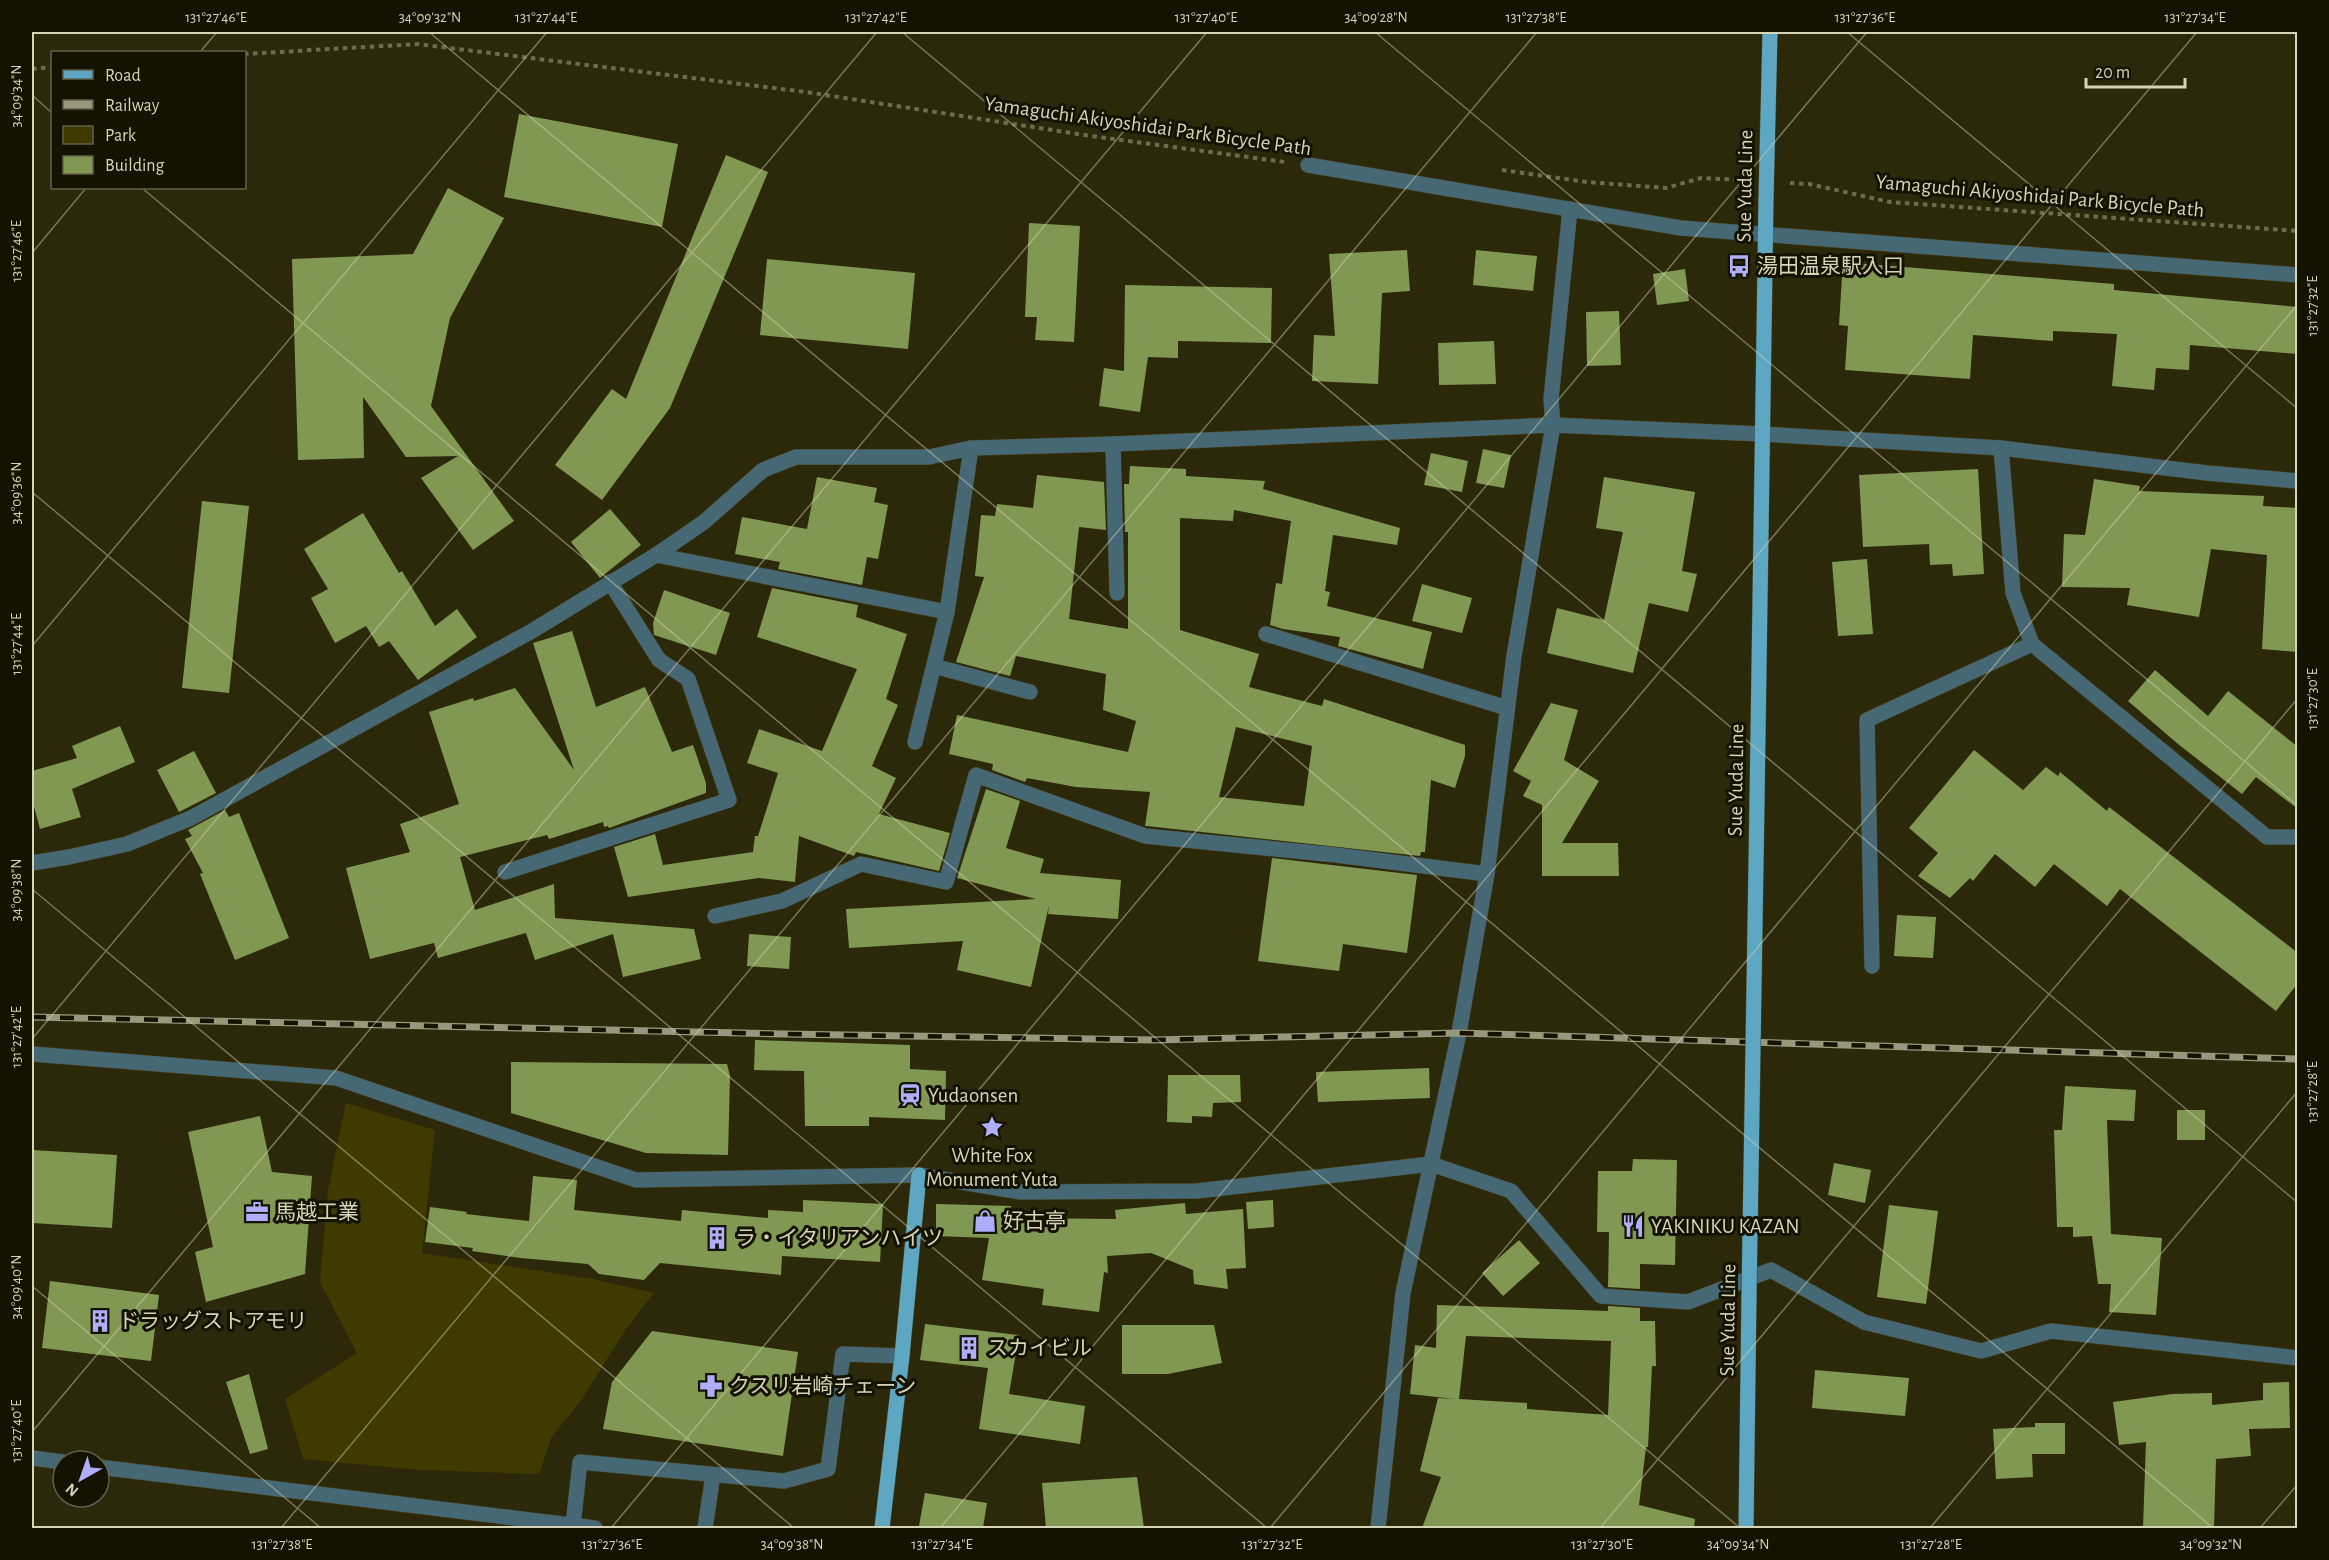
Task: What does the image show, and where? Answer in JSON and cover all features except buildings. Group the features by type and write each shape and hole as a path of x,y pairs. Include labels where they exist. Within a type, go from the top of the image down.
{"main road":[{"name":"Sue Yuda Line","path":"1746,1528 1770,32"},
{"path":"882,1528 902,1356 919,1175"}],"street":[{"path":"1308,165 1681,228 2298,275"},
{"path":"1378,1528 1403,1293 1459,1033 1487,874 1514,657 1553,426 1551,399 1570,209"},
{"path":"32,863 127,844 191,818 532,631 656,555 704,522 763,470 796,457 929,457 971,448 1553,426 1762,434 2001,448 2195,472 2298,480"},
{"path":"1113,444 1117,593"},
{"path":"915,742 947,612 971,448"},
{"path":"2001,448 2013,593 2032,644 2266,837 2298,837"},
{"path":"656,555 947,612"},
{"path":"505,872 729,800 688,679 659,660 610,582"},
{"path":"1266,634 1507,708"},
{"path":"1872,966 1867,720 2032,644"},
{"path":"934,666 1030,692"},
{"path":"715,916 782,901 861,864 946,882 976,775 1145,836 1336,855 1487,874"},
{"path":"32,1054 336,1078 636,1180 919,1175 1020,1192 1197,1191 1431,1164 1511,1191 1601,1296 1688,1302 1771,1270 1864,1322 1980,1351 2050,1331 2298,1358"},
{"path":"573,1525 580,1462 784,1481 828,1469 843,1354 902,1356"},
{"path":"32,1458 51,1460"},
{"path":"111,1469 510,1524 573,1525 595,1528"},
{"path":"705,1528 713,1475"}],"path":[{"name":"Yamaguchi Akiyoshidai Park Bicycle Path","path":"246,54 417,44 806,92 1091,136 1308,165"},
{"path":"32,69 51,67"},
{"path":"1495,169 1587,182 1666,188 1701,178 1750,180"},
{"name":"Yamaguchi Akiyoshidai Park Bicycle Path","path":"1785,183 1809,184 1890,202 2298,231"}],"green space":[{"path":"346,1103 435,1130 422,1253 593,1279 654,1293 625,1330 582,1399 551,1438 539,1474 420,1470 303,1459 285,1399 357,1353 320,1282 328,1190"}],"railway":[{"path":"32,1017 1153,1040 1459,1033 2298,1059"}],"place":[{"name":"湯田温泉駅入口","path":"1739,266"},
{"name":"Yudaonsen","path":"910,1095"},
{"name":"White Fox Monument Yuta","path":"992,1127"},
{"name":"馬越工業","path":"257,1212"},
{"name":"好古亭","path":"985,1221"},
{"name":"YAKINIKU KAZAN","path":"1633,1226"},
{"name":"ラ・イタリアンハイツ","path":"717,1238"},
{"name":"ドラッグストアモリ","path":"100,1321"},
{"name":"スカイビル","path":"969,1348"},
{"name":"クスリ岩崎チェーン","path":"711,1386"}]}
